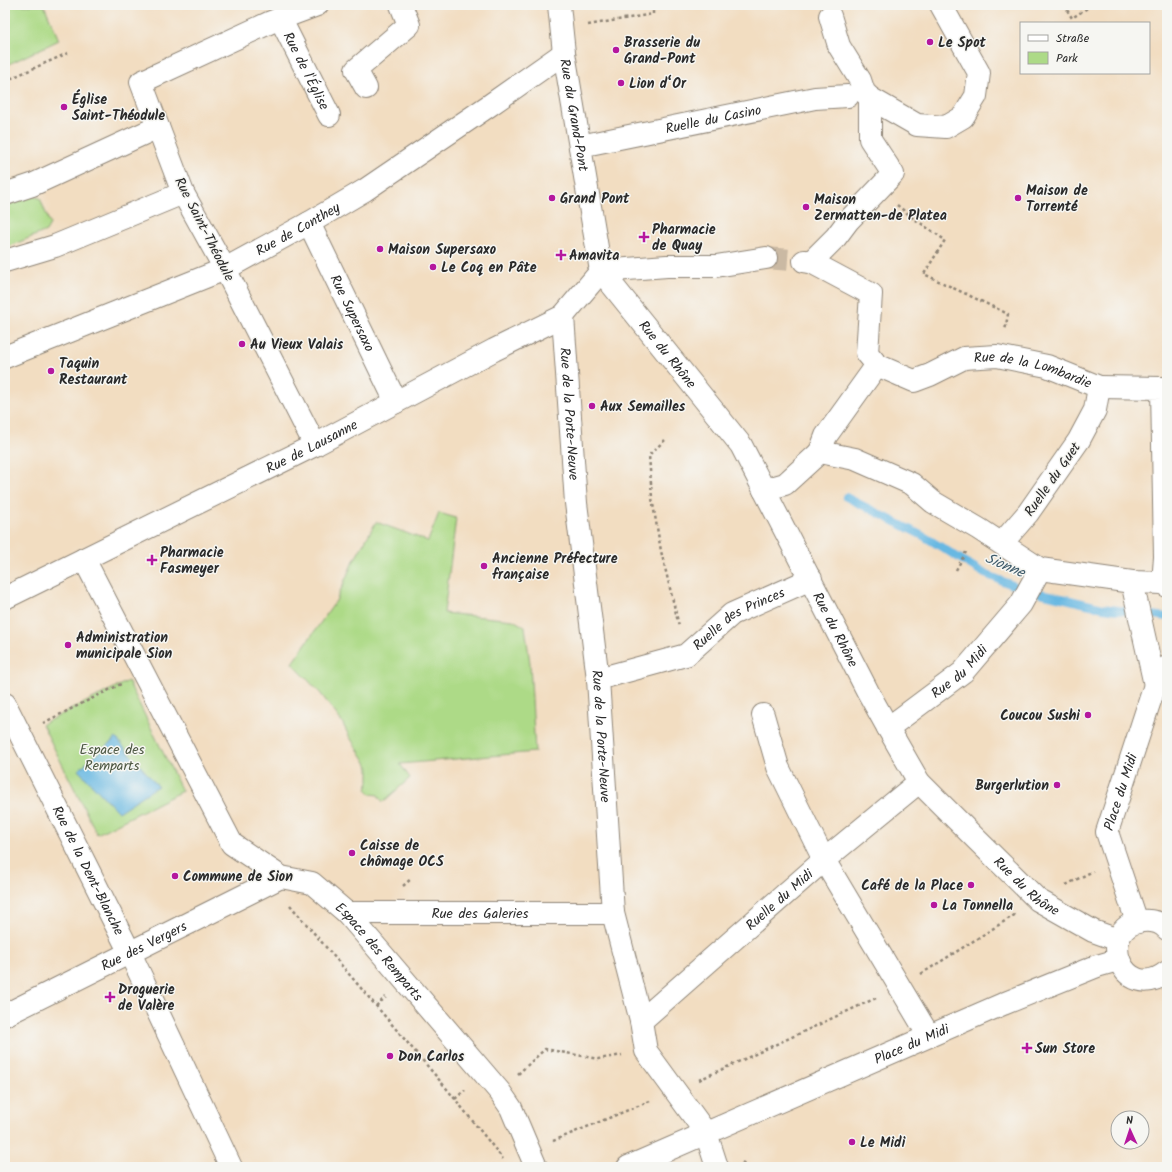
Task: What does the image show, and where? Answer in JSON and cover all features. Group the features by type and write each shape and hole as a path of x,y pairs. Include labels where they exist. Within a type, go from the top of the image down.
{"street":[{"name":"Rue de l'Église","path":"317,5 272,15 329,115"},
{"path":"366,88 356,70 410,25 401,5"},
{"name":"Rue du Grand-Pont","path":"559,5 564,53 601,271"},
{"path":"859,95 917,125 946,127 963,117 976,96 979,73 941,5"},
{"name":"Rue Saint-Théodule","path":"272,15 141,82 183,193 225,269 314,445"},
{"path":"764,490 785,484 820,452 826,436 877,364 867,353 871,294 808,262 836,237 848,221 893,174 870,140 859,95 860,80 839,46 830,16"},
{"name":"Rue de Conthey","path":"5,356 225,269 309,223 365,190 564,53"},
{"name":"Ruelle du Casino","path":"580,146 815,98 859,95"},
{"path":"5,194 32,185 158,127"},
{"path":"5,261 56,246 183,193"},
{"name":"Rue Supersaxo","path":"309,223 396,402"},
{"path":"601,271 668,266 716,266 766,258"},
{"name":"Rue de Lausanne","path":"5,598 314,445 494,350 563,316 601,271"},
{"name":"Rue du Rhône","path":"601,271 741,445 811,579 842,644 919,782 1038,900 1093,931 1118,950"},
{"name":"Rue de la Porte-Neuve","path":"563,316 576,503 598,679 613,913 641,1021 646,1051 706,1133 717,1167"},
{"name":"Rue de la Lombardie","path":"877,364 914,381 930,375 964,358 997,356 1047,366 1099,387 1162,388 1165,585"},
{"name":"Rue de la Lombardie","path":"1095,410 1099,387"},
{"name":"Ruelle du Guet","path":"1002,543 1028,513 1079,440 1095,410"},
{"path":"820,452 855,459 912,484 933,502 1002,543 1040,569 1132,582 1165,585"},
{"name":"Espace des Remparts","path":"84,559 232,844 281,876 312,883 346,913 500,1092 511,1108 534,1163"},
{"name":"Rue du Midi","path":"888,728 963,672 1021,604 1040,569"},
{"name":"Ruelle des Princes","path":"598,679 686,655 732,614 811,579"},
{"path":"1132,582 1155,685"},
{"name":"Place du Midi","path":"1137,922 1107,832 1155,685 1167,667"},
{"name":"Rue de la Dent-Blanche","path":"5,704 130,953 231,1167"},
{"path":"763,715 778,767 824,860 929,1036"},
{"name":"Ruelle du Midi","path":"641,1021 824,860 919,782"},
{"name":"Rue des Vergers","path":"5,1015 281,876"},
{"name":"Rue des Galeries","path":"346,913 613,913"},
{"path":"1165,979 1144,980 1128,974 1122,968 1118,950 1122,932 1137,922 1147,920 1157,922 1167,929"},
{"name":"Place du Midi","path":"628,1167 929,1036 1098,966 1118,950"}],"path":[{"path":"562,29 653,14 653,5"},
{"path":"1064,5 1072,18 1092,5"},
{"path":"5,81 68,53"},
{"path":"913,218 945,240 924,274 1008,314 1004,334"},
{"path":"665,440 649,455 652,498 661,551 686,655"},
{"path":"956,570 968,548"},
{"path":"38,725 128,681"},
{"path":"288,902 447,1089 508,1165 534,1163 554,1140 675,1091 900,987 1038,900 1093,871 1107,832"},
{"path":"500,1092 545,1049 598,1059 646,1051"}],"green space":[{"path":"5,5 44,5 59,40 5,66"},
{"path":"32,196 40,198 50,224 46,231 5,248 5,206"},
{"path":"439,513 456,518 444,613 513,620 525,627 530,663 535,752 400,764 410,778 383,802 378,795 371,794 366,789 369,782 369,768 342,722 321,694 292,663 336,601 352,564 376,522 428,541"},
{"name":"Espace des Remparts","path":"128,681 182,791 97,834 42,724"}],"water":[{"path":"116,738 158,786 118,812 78,770"}],"waterway":[{"name":"Sionne","path":"846,497 925,537 985,574 1020,588 1103,608 1167,617"}],"tunnel":[{"path":"766,258 804,261"}],"place":[{"name":"Le Spot","path":"930,42"},
{"name":"Brasserie du Grand-Pont","path":"616,50"},
{"name":"Lion d‘Or","path":"621,83"},
{"name":"Église Saint-Théodule","path":"64,107"},
{"name":"Grand Pont","path":"552,198"},
{"name":"Maison de Torrenté","path":"1018,198"},
{"name":"Maison Zermatten-de Platea","path":"806,207"},
{"name":"Pharmacie de Quay","path":"644,237"},
{"name":"Maison Supersaxo","path":"380,249"},
{"name":"Amavita","path":"561,255"},
{"name":"Le Coq en Pâte","path":"433,267"},
{"name":"Au Vieux Valais","path":"242,344"},
{"name":"Taquin Restaurant","path":"51,371"},
{"name":"Aux Semailles","path":"592,406"},
{"name":"Pharmacie Fasmeyer","path":"152,560"},
{"name":"Ancienne Préfecture française","path":"484,566"},
{"name":"Administration municipale Sion","path":"68,645"},
{"name":"Coucou Sushi","path":"1088,715"},
{"name":"Burgerlution","path":"1057,785"},
{"name":"Caisse de chômage OCS","path":"352,853"},
{"name":"Commune de Sion","path":"175,876"},
{"name":"Café de la Place","path":"971,885"},
{"name":"La Tonnella","path":"934,905"},
{"name":"Droguerie de Valère","path":"110,997"},
{"name":"Sun Store","path":"1027,1048"},
{"name":"Don Carlos","path":"390,1056"},
{"name":"Le Midi","path":"852,1142"}]}
